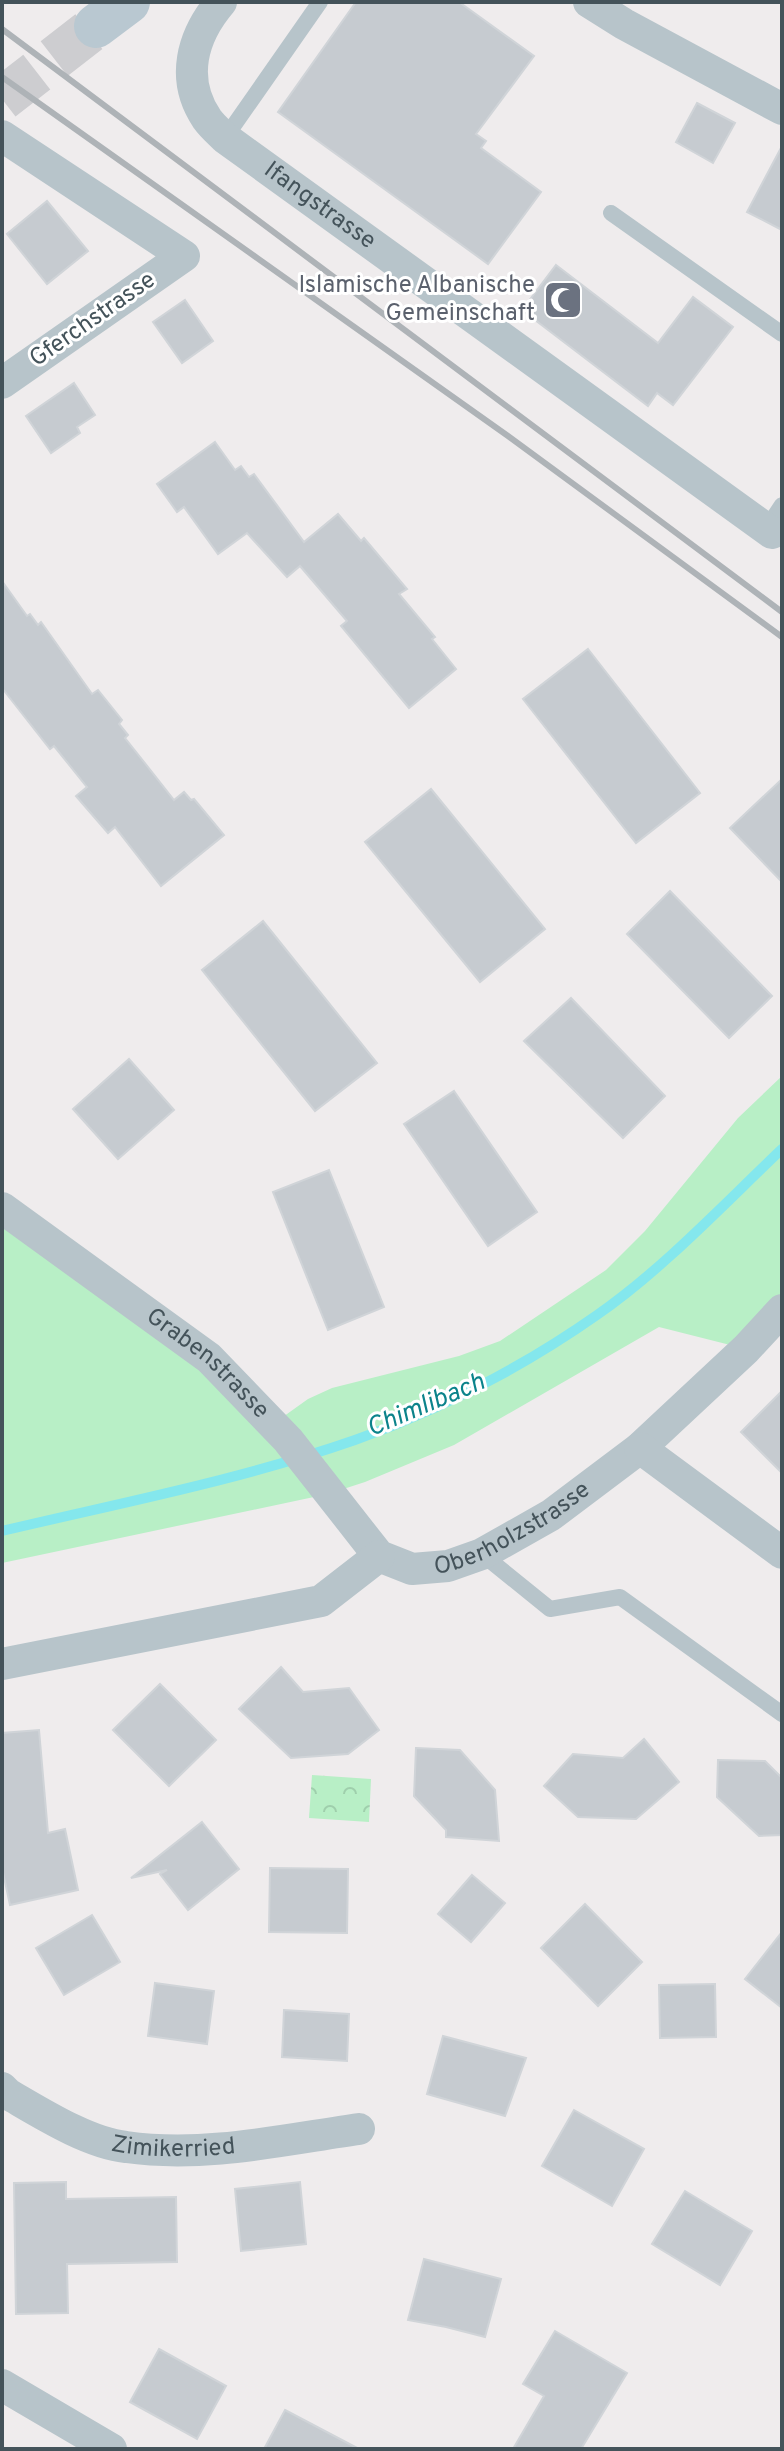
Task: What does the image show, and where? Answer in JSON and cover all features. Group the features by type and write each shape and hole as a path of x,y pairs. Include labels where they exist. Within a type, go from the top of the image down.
{"street":[{"name":"Ifangstrasse","path":"221,2 206,20 195,43 192,69 196,95 207,119 225,138 775,528"},
{"path":"589,2 782,109"},
{"name":"Gferchstrasse","path":"2,136 184,256 2,383"},
{"name":"Grabenstrasse","path":"2,1208 209,1358 288,1440 379,1556"},
{"name":"Oberholzstrasse","path":"379,1556 412,1569 448,1566 482,1554 551,1515 640,1448 746,1349 782,1310"},
{"path":"640,1448 782,1553"},
{"path":"2,1664 321,1601 379,1556"},
{"name":"Zimikerried","path":"2,2088 71,2129 124,2147 209,2150 359,2129"},
{"path":"2,2385 111,2449"}],"lane":[{"path":"225,138 320,2"},
{"path":"611,213 782,334"},
{"path":"482,1554 550,1609 620,1597 782,1714"}],"green space":[{"path":"782,1076 782,1310 746,1349 659,1327 454,1445 365,1482 328,1494 2,1563 2,1208 273,1424 308,1399 332,1388 459,1356 500,1341 606,1270 645,1231 738,1118"},
{"path":"312,1775 371,1779 369,1822 309,1818"}],"building":[{"path":"356,2 459,2 534,56 476,134 486,141 481,148 541,192 488,264 278,112"},
{"path":"697,103 735,123 713,163 676,142"},
{"path":"782,146 782,230 747,212"},
{"path":"47,201 88,251 47,284 7,234"},
{"path":"556,265 658,343 693,297 733,327 673,405 657,393 648,406 522,310"},
{"path":"185,300 213,341 182,363 153,322"},
{"path":"74,383 95,415 77,427 80,433 51,453 26,416"},
{"path":"215,442 235,470 241,466 249,477 254,474 304,542 338,514 361,541 364,538 407,589 399,594 435,637 432,639 456,669 409,708 341,626 347,621 300,566 287,577 247,533 218,554 184,507 177,512 157,484"},
{"path":"2,581 27,616 30,614 38,625 41,622 92,694 98,690 122,720 119,724 128,735 125,738 174,800 184,792 191,800 194,799 224,835 161,886 115,827 108,833 76,796 87,787 54,746 50,749 2,688"},
{"path":"588,649 700,793 636,843 523,699"},
{"path":"782,779 782,882 730,828"},
{"path":"431,789 545,929 480,982 365,842"},
{"path":"670,891 772,996 729,1038 627,934"},
{"path":"263,921 377,1063 315,1111 202,970"},
{"path":"571,998 665,1096 623,1138 524,1041"},
{"path":"129,1059 174,1110 118,1159 73,1109"},
{"path":"454,1091 537,1212 488,1246 404,1124"},
{"path":"329,1170 384,1307 328,1330 273,1192"},
{"path":"782,1391 782,1473 741,1432"},
{"path":"281,1667 303,1692 349,1688 379,1730 348,1754 291,1758 239,1709"},
{"path":"160,1684 216,1740 169,1786 113,1730"},
{"path":"39,1730 48,1833 65,1829 78,1890 10,1905 2,1868 2,1733"},
{"path":"644,1739 679,1782 636,1819 578,1817 544,1786 573,1754 623,1758"},
{"path":"416,1748 460,1750 495,1790 499,1841 446,1837 446,1830 414,1796"},
{"path":"718,1760 765,1761 782,1778 782,1835 759,1836 717,1797"},
{"path":"202,1822 239,1869 188,1910 160,1874 167,1870 131,1878"},
{"path":"270,1868 348,1869 347,1933 269,1932"},
{"path":"472,1875 505,1903 471,1942 438,1914"},
{"path":"585,1904 642,1962 598,2006 541,1948"},
{"path":"92,1915 120,1962 64,1995 36,1948"},
{"path":"782,1932 782,2008 745,1979"},
{"path":"155,1983 214,1991 207,2044 148,2036"},
{"path":"715,1984 716,2037 660,2038 659,1985"},
{"path":"284,2010 349,2014 347,2061 282,2057"},
{"path":"443,2036 526,2058 505,2116 427,2094"},
{"path":"574,2110 644,2149 612,2206 542,2166"},
{"path":"66,2182 66,2199 176,2197 177,2262 67,2264 68,2313 16,2314 14,2183"},
{"path":"300,2182 306,2244 241,2251 235,2189"},
{"path":"685,2191 752,2231 720,2285 652,2244"},
{"path":"424,2259 501,2279 485,2337 408,2320"},
{"path":"555,2331 627,2373 581,2449 513,2449 544,2396 523,2384"},
{"path":"159,2349 226,2386 197,2439 130,2402"},
{"path":"285,2410 359,2449 264,2449"}],"waterway":[{"name":"Chimlibach","path":"2,1531 268,1467 355,1440 449,1401 540,1352 621,1297 692,1236 782,1149"}],"tunnel":[{"path":"2,99 96,26"}],"railway":[{"path":"2,29 782,612"},
{"path":"2,77 508,436 782,637"}],"place":[{"name":"Islamische Albanische Gemeinschaft","path":"563,300"}]}
